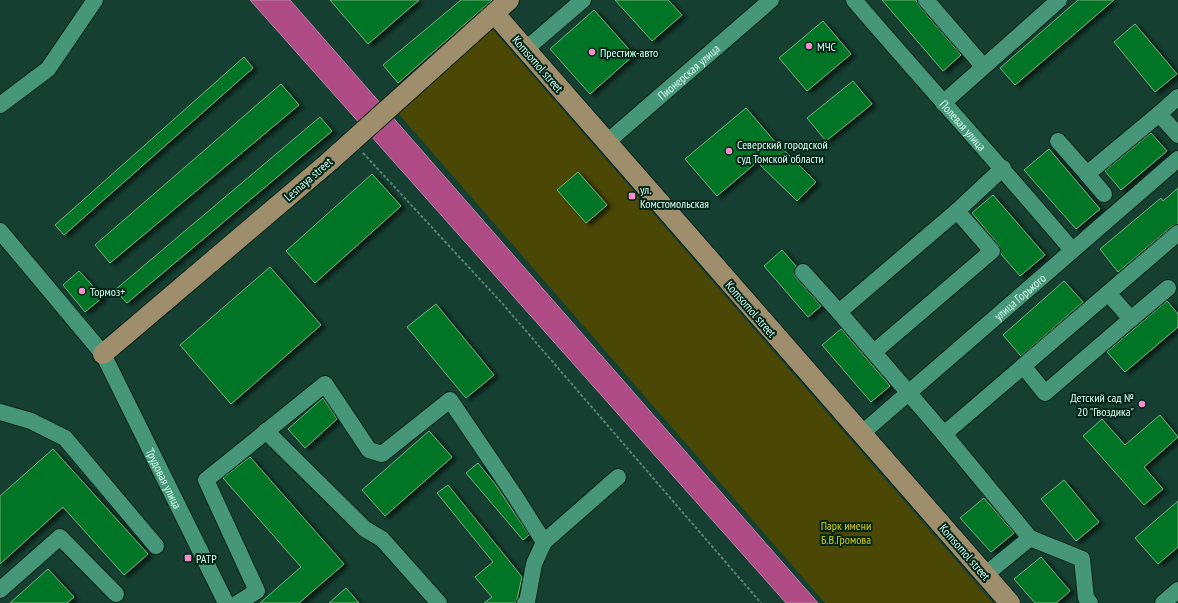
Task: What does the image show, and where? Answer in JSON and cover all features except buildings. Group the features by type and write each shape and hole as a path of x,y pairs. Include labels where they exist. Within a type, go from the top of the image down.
{"main road":[{"name":"Lesnaya street","path":"103,354 352,141 509,0"},
{"name":"Komsomol street","path":"494,13 606,143 1010,603"}],"street":[{"path":"0,105 48,68 95,0"},
{"path":"526,49 583,0"},
{"name":"Пионерская улица","path":"606,143 771,0"},
{"name":"Полевая улица","path":"854,0 1003,168 1072,250"},
{"path":"926,0 983,66"},
{"path":"943,102 1059,0"},
{"path":"1087,174 1178,97"},
{"path":"1159,114 1178,135"},
{"path":"1058,141 1104,194"},
{"name":"улица Горького","path":"861,434 1178,159"},
{"path":"839,312 957,211 1003,168"},
{"path":"874,352 992,251 957,211"},
{"name":"Трудовая улица","path":"0,231 103,354 221,600"},
{"path":"944,434 1024,367 1178,233"},
{"path":"803,272 944,434 1030,538 1082,559 1086,598 1090,603"},
{"path":"1024,367 1045,393 1168,288"},
{"path":"1108,293 1131,319"},
{"path":"238,603 257,591 206,480 325,384 369,450 382,454 450,400 515,496 544,542"},
{"path":"0,412 31,421 65,438 156,546"},
{"path":"266,431 365,529 382,539 439,603"},
{"path":"525,603 527,602 534,564 544,542 618,477"},
{"path":"0,590 60,537 116,594"},
{"path":"985,575 1030,538"},
{"path":"1163,603 1178,590"}],"path":[{"path":"352,141 501,302 761,603"}],"green space":[{"name":"Парк имени Б.В.Громова","path":"492,29 993,603 825,603 398,113"}],"shaded area":[{"path":"250,0 290,0 818,603 786,603"}],"place":[{"name":"МЧС","path":"809,46"},
{"name":"Престиж-авто","path":"592,52"},
{"name":"Северский городской суд Томской области","path":"729,151"},
{"name":"ул. Комстомольская","path":"632,196"},
{"name":"Тормоз+","path":"82,291"},
{"name":"Детский сад № 20 \"Гвоздика\"","path":"1142,404"},
{"name":"PATP","path":"188,558"}]}
